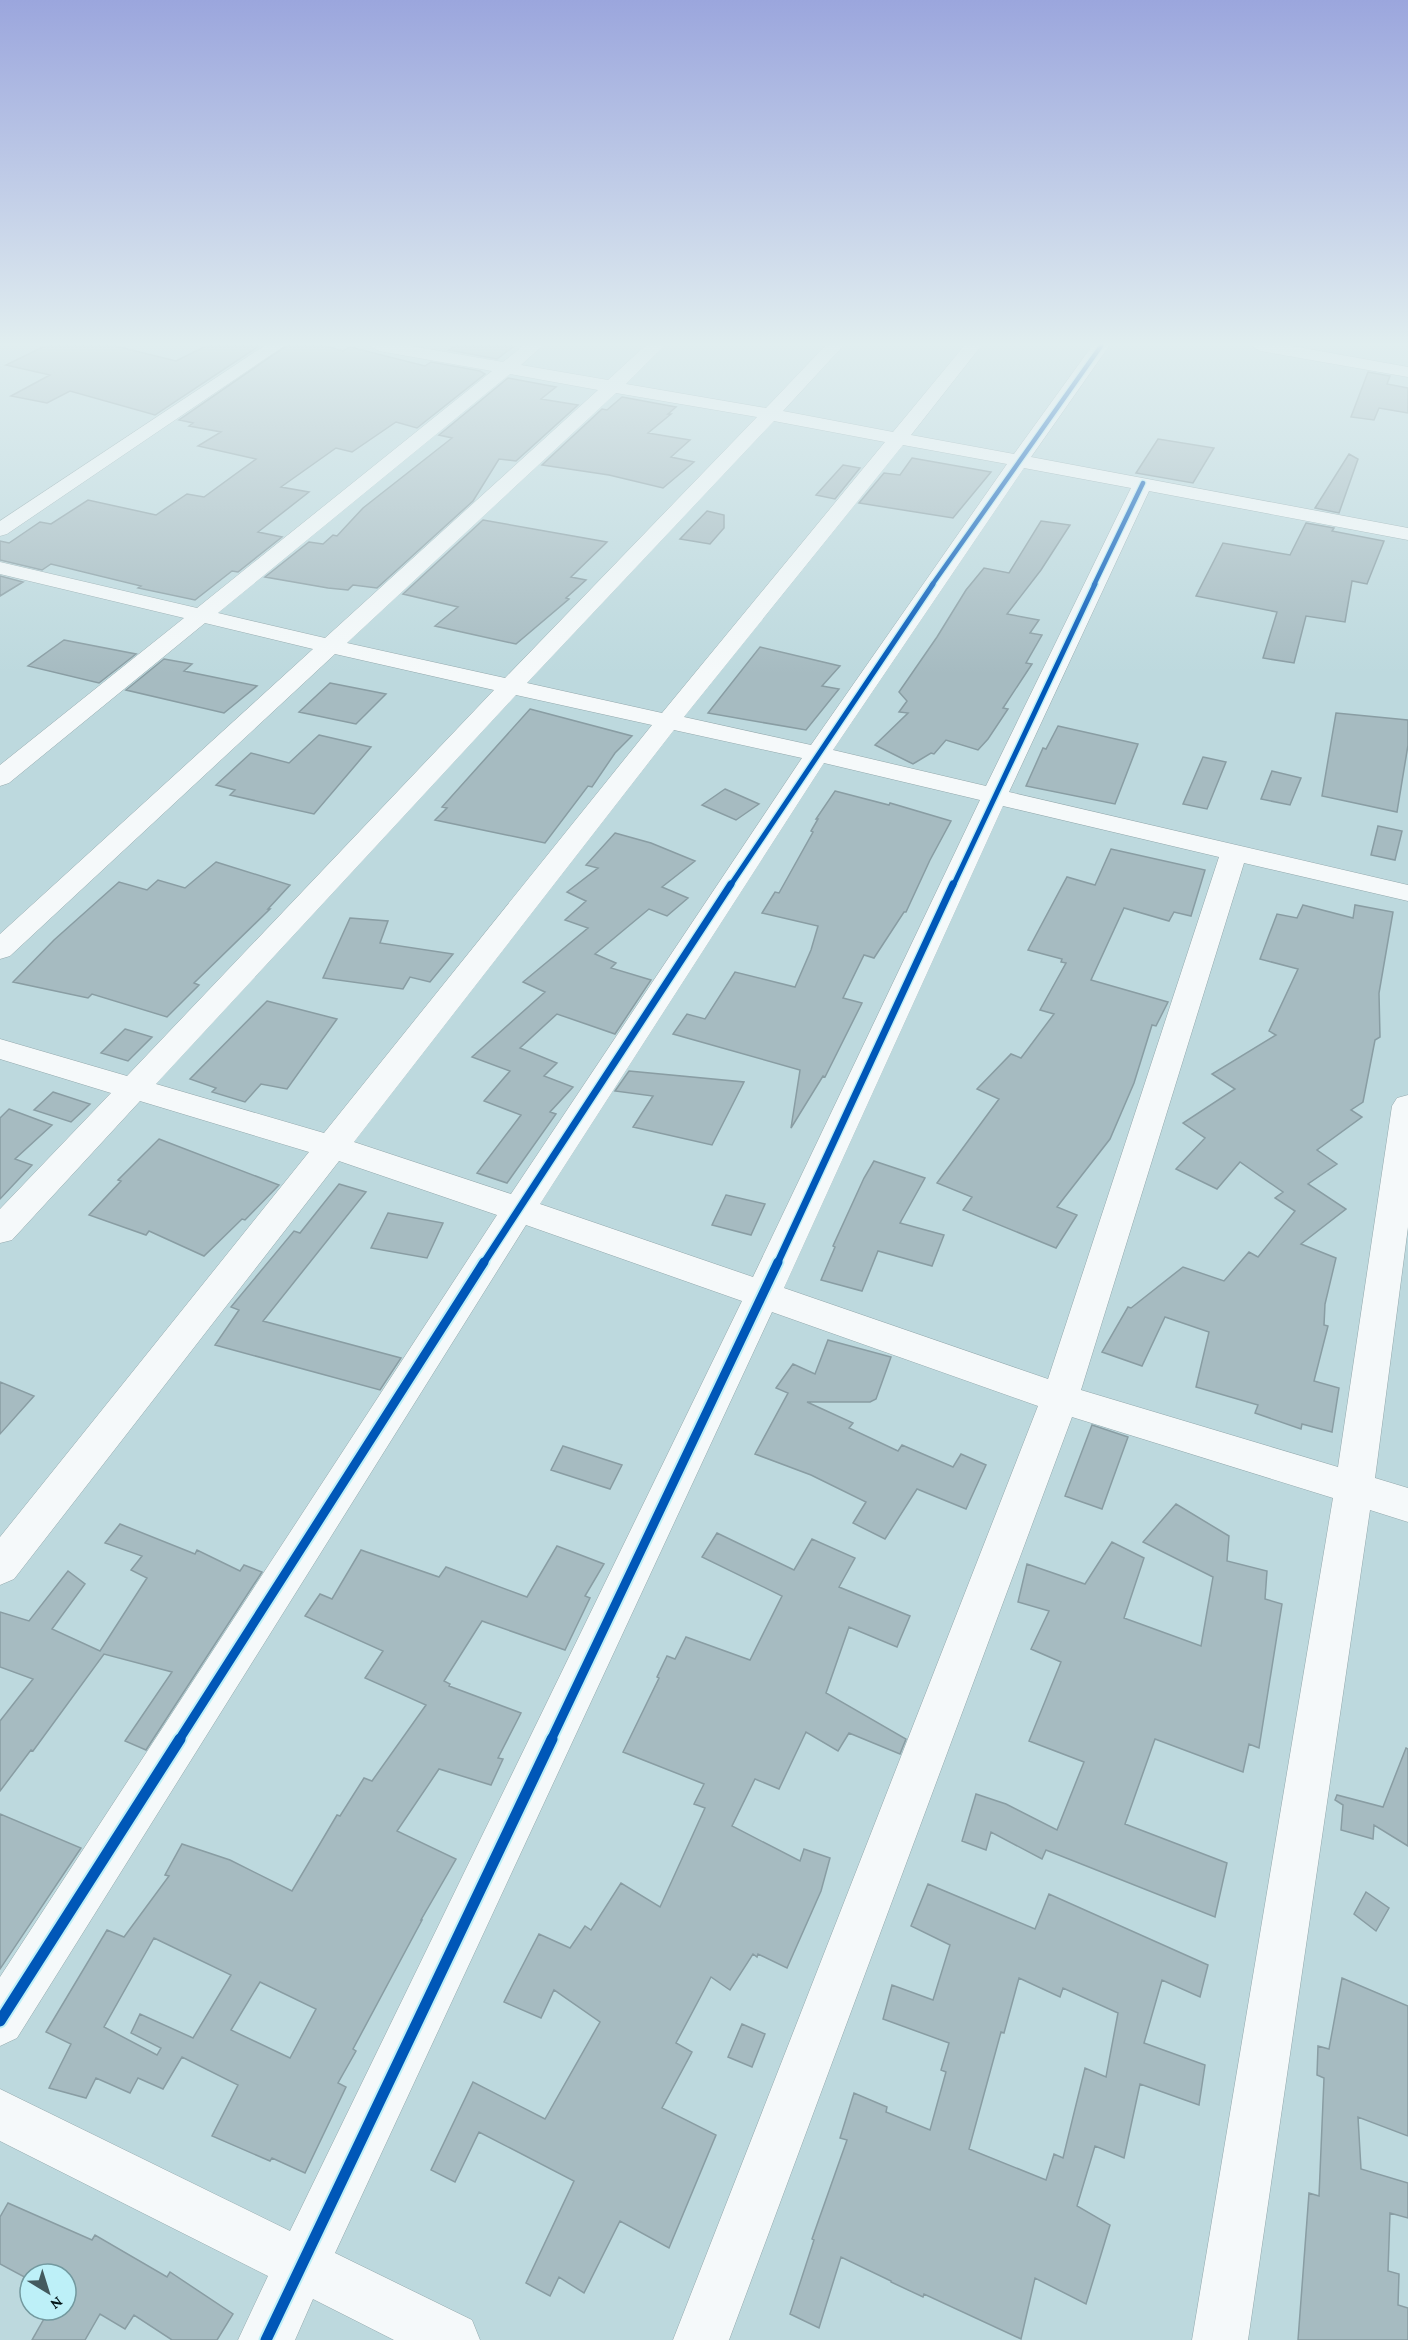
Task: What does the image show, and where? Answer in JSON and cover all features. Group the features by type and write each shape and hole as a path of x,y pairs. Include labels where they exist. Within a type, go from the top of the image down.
{"street":[{"path":"0,530 112,455"},
{"path":"0,778 400,455"},
{"path":"0,950 328,645 538,455"},
{"path":"0,1231 730,455"},
{"path":"0,1567 668,721 882,455"},
{"path":"987,455 1408,534"},
{"path":"0,2021 518,1209 816,754 1022,455"},
{"path":"266,2340 763,1294 1143,483"},
{"path":"0,568 328,645 816,754 1234,854 1408,893"},
{"path":"701,2340 1060,1398 1234,854"},
{"path":"0,1049 332,1147 518,1209 1060,1398 1408,1505"},
{"path":"1220,2340 1354,1488 1408,1106"},
{"path":"0,2114 452,2340"}],"building":[{"path":"239,455 326,455 281,487 309,492 258,532 282,537 238,572 232,571 195,600 138,588 141,586 51,564 42,570 0,560 0,541 9,543 40,522 51,524 88,500 156,515 187,494 204,497 256,459"},
{"path":"430,455 522,455 516,461 499,459 473,501 377,588 353,585 348,590 265,577 309,542 323,544 333,535 337,536 363,508"},
{"path":"552,455 673,455 671,457 694,462 663,488 609,475 542,465"},
{"path":"1148,455 1210,455 1193,483 1136,473"},
{"path":"1348,455 1358,459 1339,513 1315,508"},
{"path":"912,458 991,472 953,518 859,503 884,473 900,475"},
{"path":"843,465 860,468 835,499 816,495"},
{"path":"707,511 724,515 724,528 710,544 680,539"},
{"path":"483,520 607,542 571,577 586,580 566,598 569,599 516,644 435,626 458,607 403,594"},
{"path":"1041,521 1070,525 1041,570 1007,614 1039,620 1030,633 1042,635 1026,663 1032,664 1003,708 1008,709 988,739 978,750 946,740 934,754 931,753 913,764 875,745 908,713 899,712 907,701 899,692 966,590 984,568 1009,573"},
{"path":"1306,523 1334,528 1332,531 1384,541 1367,584 1352,581 1345,622 1306,616 1294,663 1263,658 1277,612 1196,596 1223,543 1290,555"},
{"path":"0,576 23,582 0,596"},
{"path":"64,640 136,654 99,683 28,666"},
{"path":"760,647 840,666 822,686 839,689 806,730 708,713"},
{"path":"164,659 192,664 184,671 257,686 224,713 126,690"},
{"path":"330,683 386,694 356,724 299,712"},
{"path":"530,709 632,736 615,753 592,787 588,786 545,843 435,820 447,808 442,807"},
{"path":"1336,713 1408,720 1408,745 1397,812 1322,796"},
{"path":"1058,726 1138,744 1115,804 1026,786 1043,748 1046,749"},
{"path":"319,735 371,747 314,814 230,795 235,790 216,785 251,753 289,763"},
{"path":"1203,757 1226,762 1207,809 1183,804"},
{"path":"1272,771 1301,778 1290,805 1261,799"},
{"path":"725,789 759,804 736,820 702,805"},
{"path":"835,791 889,805 890,803 951,821 906,912 874,958 864,955 843,998 862,1003 825,1077 823,1076 791,1128 800,1070 673,1034 687,1014 705,1019 735,972 795,987 811,950 818,926 762,913 775,892 779,893 813,832 811,831 818,819 816,819"},
{"path":"1378,826 1402,831 1395,860 1371,855"},
{"path":"615,833 651,843 695,861 662,887 688,898 667,916 649,909 595,954 616,963 611,968 651,980 615,1034 557,1014 520,1048 557,1063 544,1076 573,1087 550,1112 556,1114 507,1183 477,1173 521,1115 484,1101 510,1071 472,1057 545,992 523,982 588,928 565,920 586,901 567,892 598,868 586,865"},
{"path":"1111,849 1205,870 1191,916 1174,912 1169,921 1124,908 1091,980 1168,1002 1156,1026 1152,1025 1134,1083 1110,1139 1057,1207 1077,1215 1056,1248 963,1210 972,1197 937,1183 999,1099 977,1089 1011,1054 1021,1058 1054,1014 1040,1010 1066,963 1061,962 1062,959 1028,950 1067,877 1095,885"},
{"path":"216,862 290,885 268,909 270,909 194,983 199,985 167,1017 92,994 88,998 13,982 54,940 119,882 147,890 158,880 185,888"},
{"path":"1303,905 1353,918 1355,905 1393,912 1379,993 1380,1037 1375,1040 1363,1102 1351,1110 1362,1117 1317,1150 1337,1164 1308,1184 1346,1209 1301,1244 1336,1258 1325,1304 1324,1325 1328,1326 1314,1381 1339,1388 1332,1432 1302,1424 1301,1429 1255,1413 1258,1405 1196,1387 1209,1332 1165,1317 1142,1366 1102,1352 1128,1307 1131,1308 1183,1267 1224,1281 1249,1252 1258,1257 1295,1211 1275,1198 1283,1192 1240,1162 1217,1189 1176,1169 1205,1138 1183,1123 1235,1089 1212,1074 1276,1035 1269,1031 1298,969 1260,959 1277,914 1297,918"},
{"path":"350,918 388,921 380,943 453,954 430,982 410,977 403,989 323,978"},
{"path":"267,1001 337,1019 287,1089 261,1084 245,1102 212,1092 216,1088 190,1079"},
{"path":"125,1029 152,1037 128,1061 101,1053"},
{"path":"629,1071 744,1082 712,1145 633,1127 653,1096 615,1091"},
{"path":"53,1092 90,1104 71,1122 34,1110"},
{"path":"9,1109 52,1125 15,1159 32,1165 0,1199 0,1118"},
{"path":"159,1139 279,1185 245,1220 242,1219 204,1256 149,1231 146,1235 89,1215 121,1181 118,1180"},
{"path":"874,1161 925,1178 900,1223 944,1235 932,1266 878,1251 862,1291 821,1280 835,1247 833,1246"},
{"path":"339,1184 366,1192 263,1321 401,1358 380,1390 215,1345 239,1310 231,1307 294,1231 300,1233"},
{"path":"726,1195 765,1204 751,1235 712,1225"},
{"path":"388,1213 443,1223 427,1258 371,1248"},
{"path":"828,1340 891,1357 876,1399 870,1402 807,1402 853,1423 849,1428 898,1451 902,1445 953,1467 961,1454 986,1465 966,1509 917,1489 885,1539 853,1523 866,1502 811,1475 755,1454 788,1393 776,1388 793,1364 815,1374"},
{"path":"0,1382 34,1396 0,1434"},
{"path":"1092,1425 1128,1437 1102,1509 1065,1496"},
{"path":"563,1446 622,1465 610,1489 551,1470"},
{"path":"1176,1504 1229,1536 1227,1561 1267,1571 1265,1599 1282,1604 1259,1748 1249,1744 1243,1772 1155,1739 1125,1824 1227,1863 1215,1917 1046,1850 1042,1859 991,1832 986,1850 962,1841 976,1794 1006,1804 1057,1830 1084,1762 1029,1741 1061,1662 1031,1649 1049,1611 1018,1602 1027,1564 1085,1584 1112,1542 1144,1558 1124,1618 1201,1646 1213,1577 1143,1542"},
{"path":"120,1524 195,1554 197,1550 240,1571 244,1565 262,1572 146,1750 125,1741 172,1672 104,1654 33,1751 31,1750 0,1791 0,1721 33,1679 0,1667 0,1612 29,1621 68,1571 85,1584 52,1629 100,1651 147,1578 131,1570 142,1556 105,1543"},
{"path":"717,1533 794,1570 812,1539 855,1558 839,1587 910,1616 897,1647 849,1627 826,1693 906,1739 900,1754 849,1733 838,1751 806,1732 779,1789 755,1779 732,1826 800,1861 804,1849 830,1858 821,1891 787,1968 758,1954 757,1957 753,1954 730,1990 711,1977 676,2043 692,2052 662,2108 716,2135 669,2248 620,2221 584,2293 559,2277 550,2296 526,2283 574,2181 479,2132 455,2182 431,2170 473,2082 545,2119 600,2022 554,1990 541,2018 504,2002 513,1984 539,1934 570,1948 585,1926 591,1930 621,1883 660,1907 705,1808 694,1804 704,1784 623,1752 659,1678 657,1677 667,1656 675,1659 686,1637 750,1660 782,1596 702,1557"},
{"path":"557,1546 604,1564 585,1596 590,1598 565,1650 482,1621 444,1681 450,1684 449,1686 521,1713 498,1758 503,1759 491,1785 439,1769 397,1831 456,1859 353,2049 356,2051 338,2083 346,2087 305,2173 212,2136 238,2085 182,2057 163,2089 138,2078 130,2093 96,2078 86,2098 49,2088 71,2044 46,2032 107,1930 124,1937 169,1876 165,1875 182,1844 230,1860 292,1891 337,1815 340,1816 364,1778 372,1781 426,1705 365,1678 383,1651 305,1616 320,1594 332,1599 361,1550 439,1577 446,1567 527,1597","holes":["154,1938 231,1975 193,2038 140,2014 131,2033 161,2048 157,2055 104,2027","260,1982 316,2009 290,2058 231,2030"]},
{"path":"1406,1748 1408,1749 1408,1846 1374,1825 1373,1839 1341,1830 1343,1805 1335,1800 1337,1795 1383,1807"},
{"path":"0,1814 81,1848 0,1969"},
{"path":"928,1884 1035,1929 1049,1894 1208,1965 1200,1997 1162,1980 1144,2043 1205,2065 1199,2105 1140,2084 1124,2158 1095,2146 1077,2206 1110,2225 1086,2304 1035,2278 1021,2339 924,2294 923,2297 841,2257 819,2328 790,2314 814,2240 812,2239 847,2140 840,2138 854,2093 887,2107 886,2112 930,2130 946,2072 941,2070 949,2043 883,2019 892,1985 933,2000 950,1945 911,1926","holes":["1019,1978 1060,1997 1063,1988 1118,2013 1106,2077 1085,2068 1063,2158 1054,2154 1046,2180 969,2149 1001,2032 1004,2033"]},
{"path":"1366,1892 1389,1908 1376,1931 1354,1914"},
{"path":"1342,1978 1408,2006 1408,2136 1358,2117 1361,2169 1408,2183 1408,2218 1390,2213 1388,2271 1399,2274 1398,2305 1408,2308 1408,2340 1298,2340 1309,2193 1319,2196 1324,2078 1317,2075 1318,2046 1329,2049"},
{"path":"742,2024 765,2034 752,2067 728,2057"},
{"path":"8,2203 92,2240 95,2235 167,2277 170,2272 233,2314 217,2340 172,2340 134,2315 125,2329 100,2314 85,2340 32,2340 42,2322 78,2322 78,2262 18,2262 18,2274 0,2264 0,2217"}],"cycle path":[{"path":"0,2021 565,1137 814,760 1023,455"},
{"path":"266,2340 763,1294 1143,483"}]}
